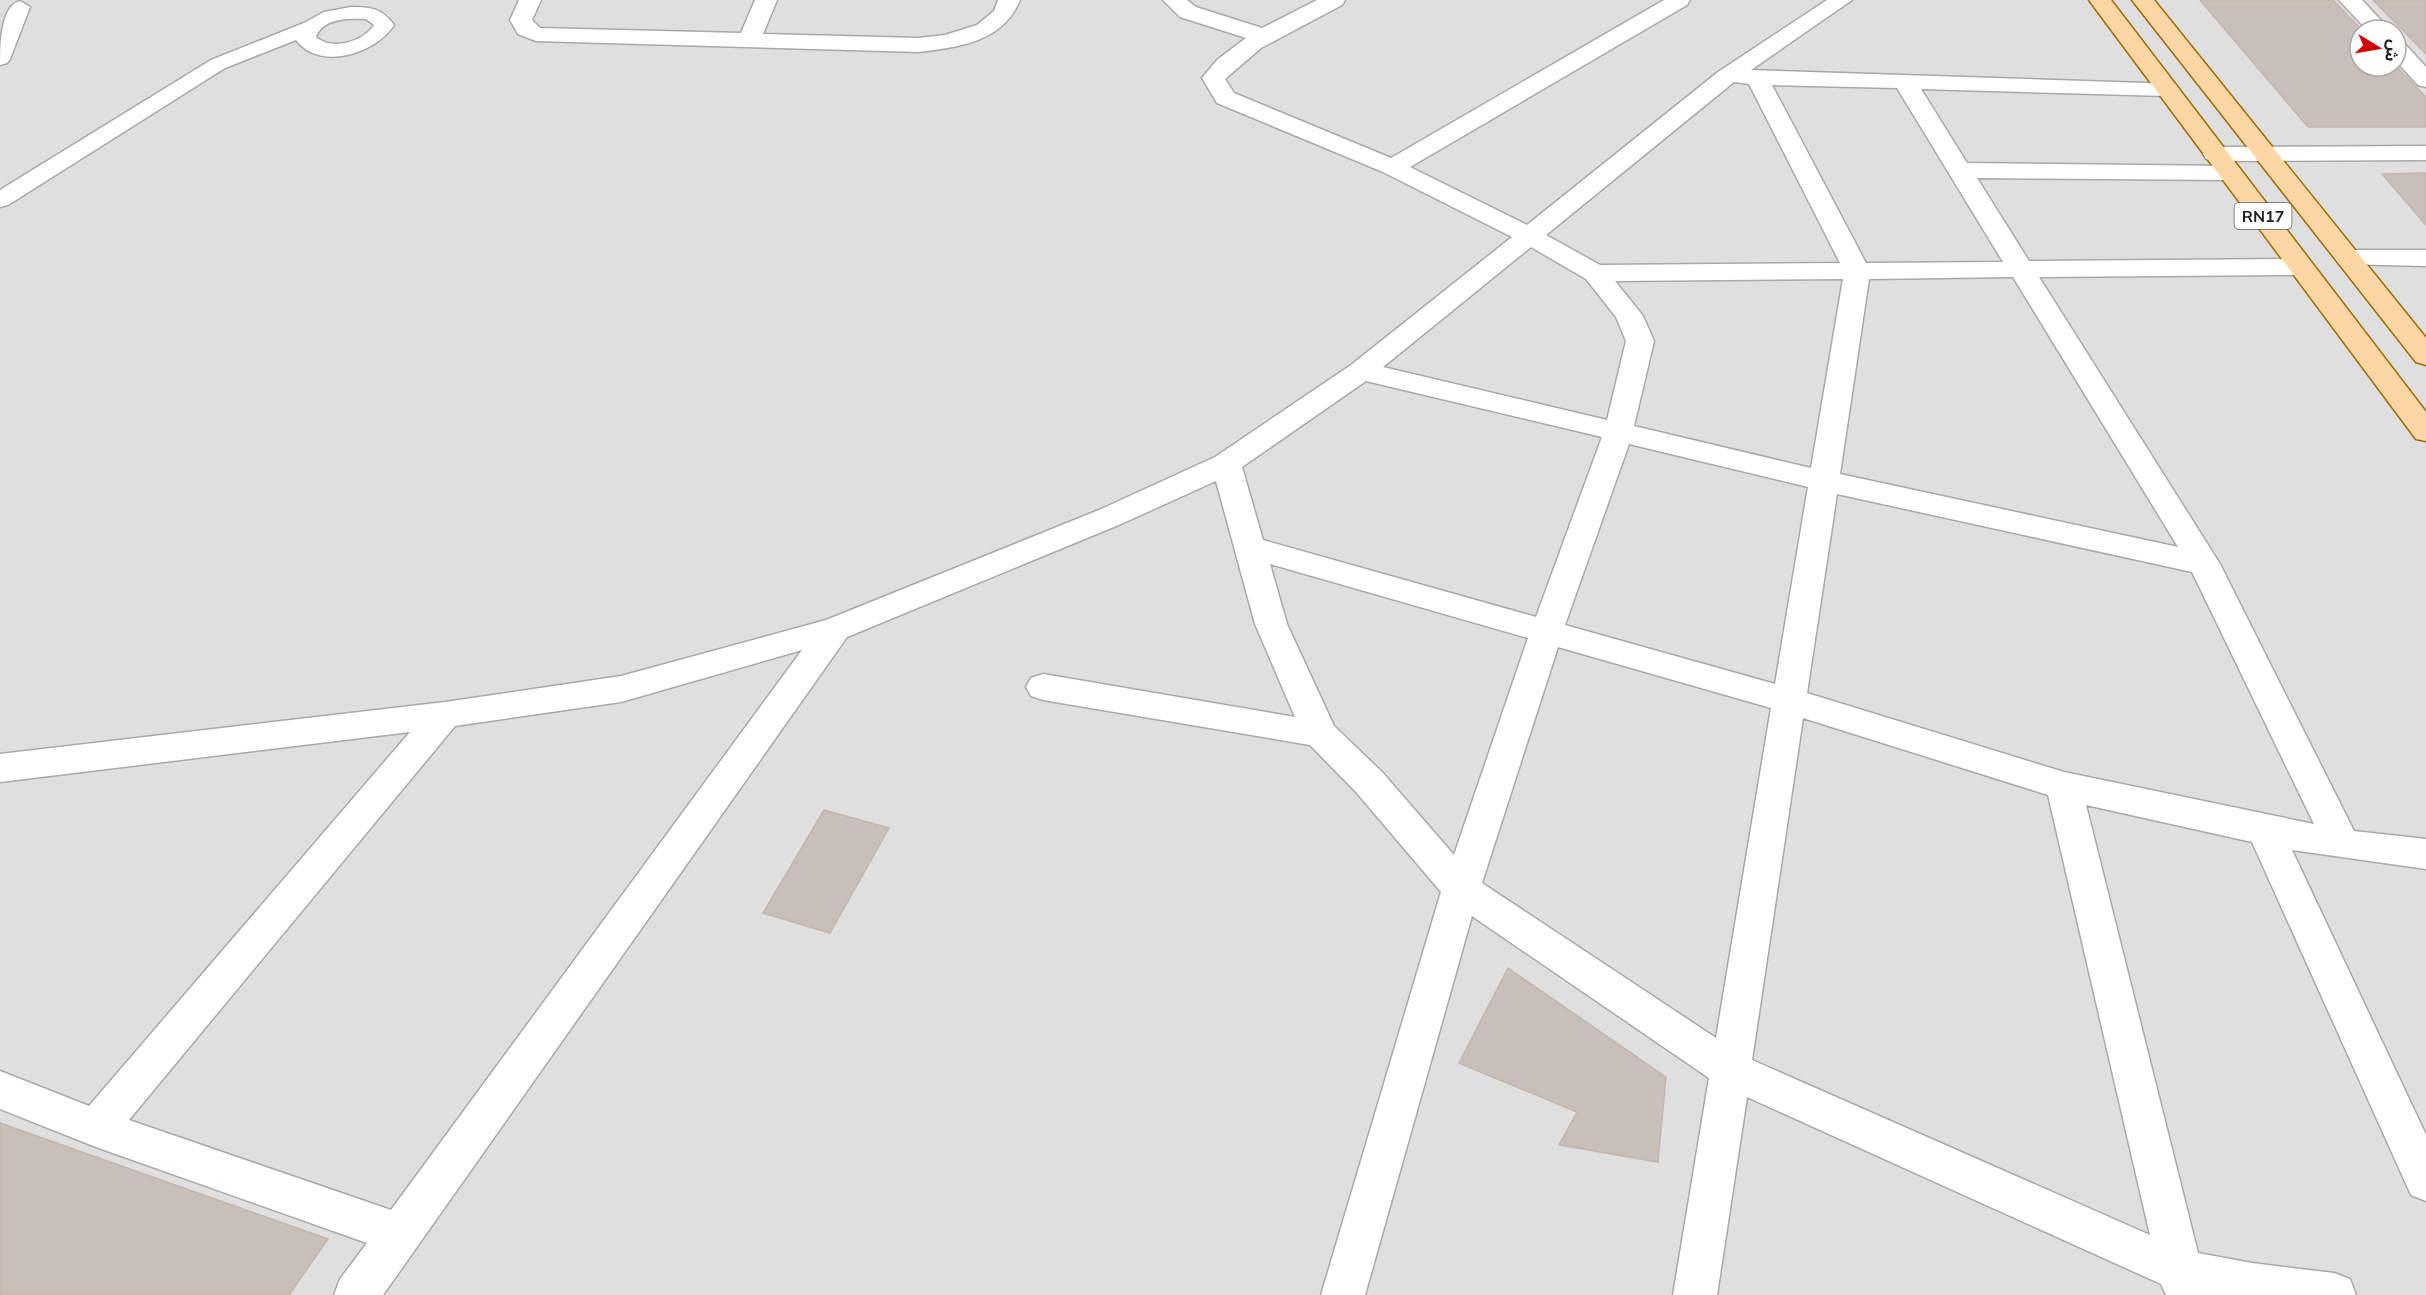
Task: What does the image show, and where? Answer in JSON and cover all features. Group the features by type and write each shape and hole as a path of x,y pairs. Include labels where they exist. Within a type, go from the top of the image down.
{"main road":[{"name":"RN17","path":"2100,0 2426,432"},
{"name":"RN17","path":"2143,0 2426,356"}],"street":[{"path":"530,0 521,20 526,29 536,34 919,45 956,41 979,32 995,21 1008,6 1009,0"},
{"path":"749,40 766,0"},
{"path":"1174,0 1188,12 1264,36"},
{"path":"1334,0 1264,36 1227,61 1213,78 1225,98 1392,167 1530,237 1595,273 1629,316 1640,342 1618,433 1546,633 1461,889 1343,1295"},
{"path":"1392,167 1679,0"},
{"path":"0,768 445,715 621,689 835,629 1110,517 1226,464 1361,371 1530,237 1726,76 1841,0"},
{"path":"2350,0 2367,18"},
{"path":"2408,61 2426,80"},
{"path":"1726,76 2167,89"},
{"path":"1695,1295 1857,271 1757,78"},
{"path":"1905,82 2204,564 2342,844"},
{"path":"1959,170 2223,163 2265,153 2426,153"},
{"path":"2348,258 2426,258"},
{"path":"1595,273 2301,267"},
{"path":"1361,371 1825,481 2204,564"},
{"path":"1226,464 1271,624 1320,734 1369,782 1461,889 1731,1070 2184,1283 2252,1285 2334,1295"},
{"path":"1248,546 1546,633 1790,700 2064,786 2265,830 2342,844 2426,854"},
{"path":"356,1295 835,629"},
{"path":"1043,687 1320,734"},
{"path":"96,1128 445,715"},
{"path":"2064,786 2184,1283"},
{"path":"2265,830 2426,1181"},
{"path":"0,1090 96,1128 400,1234"}],"lane":[{"path":"0,59 20,7"},
{"path":"0,200 218,64 331,17 356,12 377,16 384,25 376,37 355,46 318,48 218,64"},
{"path":"310,27 305,39 318,48"}],"shaded area":[{"path":"0,0 2426,0 2426,1295 0,1295"}],"building":[{"path":"2200,0 2333,0 2350,18 2348,18 2348,78 2408,78 2426,97 2426,127 2308,127"},
{"path":"2373,0 2426,0 2426,54 2408,36 2408,18 2391,18"},
{"path":"2426,173 2426,225 2382,174"},
{"path":"824,810 889,828 830,933 763,913"},
{"path":"1508,968 1666,1077 1658,1162 1559,1145 1577,1112 1459,1063"},
{"path":"0,1123 328,1239 289,1295 0,1295"}]}
